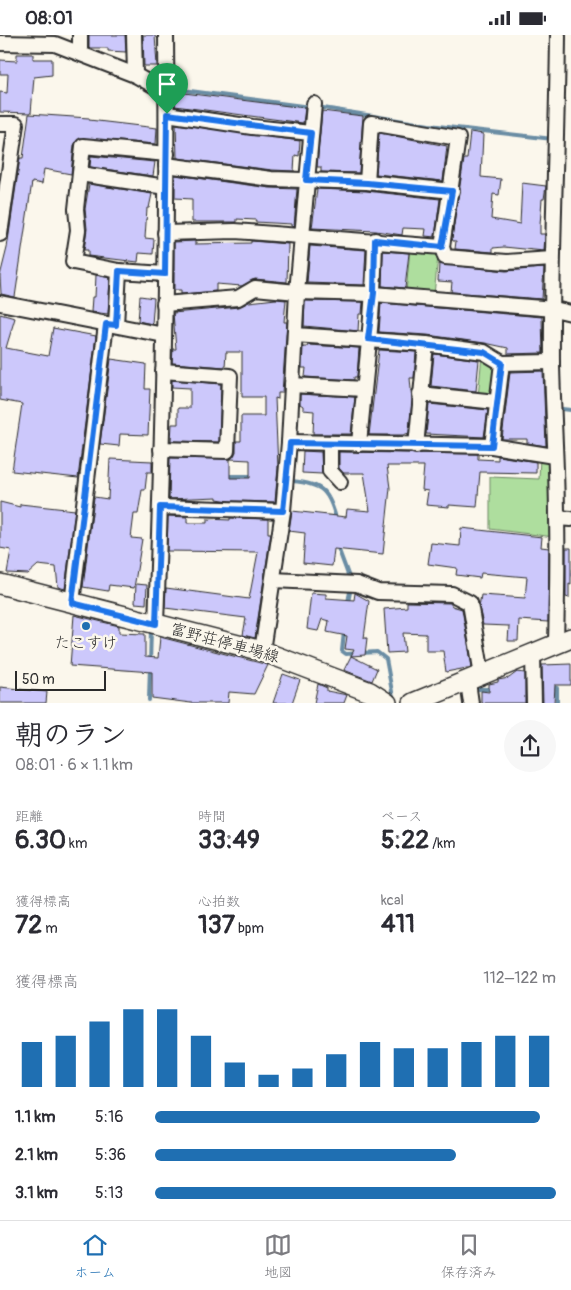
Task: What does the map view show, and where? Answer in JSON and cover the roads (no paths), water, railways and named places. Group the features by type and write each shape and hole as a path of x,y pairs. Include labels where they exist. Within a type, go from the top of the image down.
{"main road":[{"name":"富野荘停車場線","path":"0,585 262,651 370,691 387,703"},
{"path":"413,703 564,641"}],"street":[{"path":"80,35 80,53"},
{"path":"134,35 135,75"},
{"path":"156,624 163,371 158,333 164,304 159,274 165,233 166,35"},
{"path":"558,35 564,146 552,259 554,309 552,362 554,456 564,518 564,641"},
{"path":"0,43 25,39 55,44 135,75 166,93"},
{"path":"262,651 283,511 290,443 297,292 313,106"},
{"path":"167,114 311,133"},
{"path":"367,183 371,123 458,137 452,191 442,247 445,257 507,262 552,259"},
{"path":"0,125 16,125 2,207 0,234"},
{"path":"159,274 119,271 73,262 78,230 76,209 83,146 166,159 271,179 367,183 452,191"},
{"path":"80,174 166,187"},
{"path":"165,233 235,231 375,240 442,247"},
{"path":"359,444 374,293 375,240"},
{"path":"72,603 119,271"},
{"path":"164,304 238,298 255,288 297,292 374,293 554,309 571,313"},
{"path":"0,303 158,333"},
{"path":"295,335 426,344 484,352 502,363 552,362"},
{"path":"416,445 426,344"},
{"path":"492,446 502,363"},
{"path":"161,449 227,451 230,376 163,371"},
{"path":"292,385 364,389"},
{"path":"420,395 496,402"},
{"path":"290,443 492,446 554,456"},
{"path":"330,444 330,471 340,482"},
{"path":"160,507 283,511"},
{"path":"273,580 357,584 378,592 452,594 470,603 475,678 471,703"},
{"path":"533,655 534,703"}],"waterway":[{"path":"175,89 310,107"},
{"path":"317,107 429,125 553,139"},
{"path":"562,409 571,410"},
{"path":"226,476 254,476"},
{"path":"292,481 311,484 323,491 331,503 337,521"},
{"path":"337,545 350,580"},
{"path":"348,602 350,592"},
{"path":"149,700 151,629"},
{"path":"344,632 342,651 346,654 377,652 386,659 393,697"},
{"path":"536,688 557,688 557,703"},
{"path":"479,689 492,689"}],"place":[{"name":"たこすけ","path":"86,626"}]}
